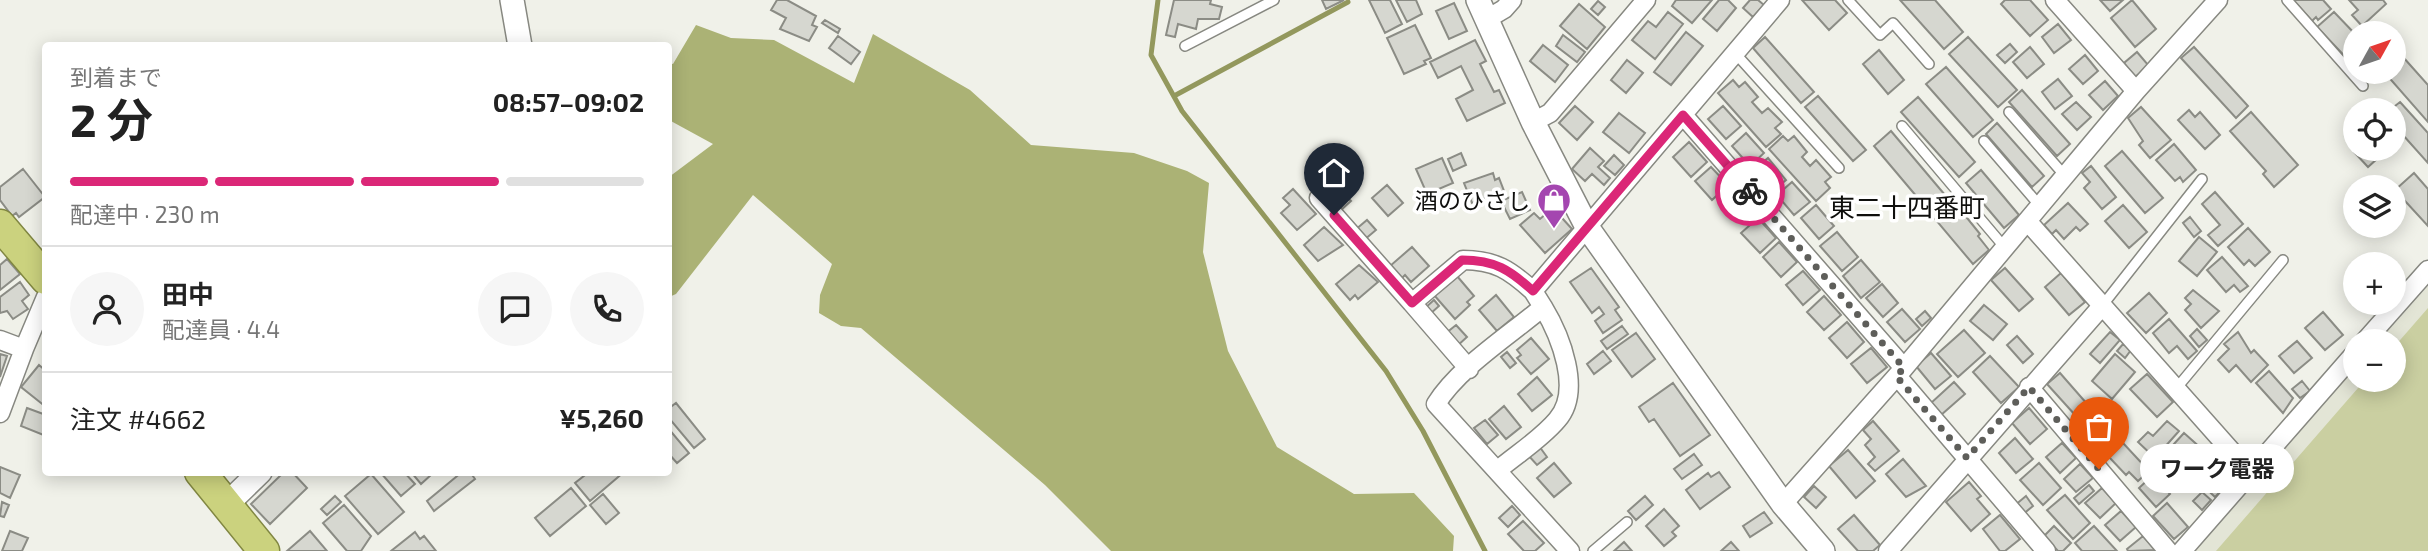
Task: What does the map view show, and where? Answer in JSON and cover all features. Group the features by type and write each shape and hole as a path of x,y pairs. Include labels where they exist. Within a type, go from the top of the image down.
{"highway":[{"path":"0,225 42,274"},
{"path":"203,476 264,551"}],"street":[{"path":"512,0 519,42"},
{"path":"1512,0 1504,9 1482,9 1533,122 1587,227 1814,549"},
{"path":"1533,122 1550,113 1646,0"},
{"path":"1533,291 1780,0"},
{"path":"2055,0 2136,91"},
{"path":"1783,504 2029,223 2136,91 2218,0"},
{"path":"1683,115 1900,372 2039,548"},
{"path":"1319,198 1469,369"},
{"path":"2029,223 2249,471"},
{"path":"1412,303 1462,260 1490,261 1508,269 1533,291 1557,331 1566,359 1565,408 1557,420 1498,470"},
{"path":"2376,329 2428,270"},
{"path":"0,413 42,306"},
{"path":"1888,551 2102,306"},
{"path":"1543,307 1469,369 1443,393 1436,404 1570,551"},
{"path":"0,340 24,349"},
{"path":"2182,551 2249,471 2343,366"},
{"path":"2029,387 2168,551"},
{"path":"226,505 256,476"}],"lane":[{"path":"1185,46 1274,0"},
{"path":"1848,0 1880,35 1893,23 1929,64"},
{"path":"2287,0 2363,86"},
{"path":"1735,53 1839,168"},
{"path":"2009,112 2066,177"},
{"path":"1902,126 2006,249"},
{"path":"1984,141 2041,207"},
{"path":"2102,306 2202,179"},
{"path":"2175,390 2283,260"},
{"path":"1593,551 1627,522"}],"shaded area":[{"path":"2428,286 2428,551 2193,551 2343,381 2343,392 2406,392 2406,329 2390,329 2402,315 2406,315 2406,311"}],"green space":[{"path":"696,25 731,38 774,40 854,83 873,34 970,90 1031,145 1134,153 1187,171 1209,183 1203,252 1228,351 1277,447 1354,494 1414,493 1454,536 1453,551 1111,551 1045,485 861,328 841,326 819,313 820,295 832,264 753,195 672,296 672,175 713,144 672,122 673,64"},
{"path":"2428,308 2428,551 2216,551 2355,392 2406,392 2406,333"}],"building":[{"path":"777,0 787,0 816,16 812,25 817,27 809,41 780,29 786,18 771,10"},
{"path":"1174,0 1211,0 1210,4 1222,7 1219,19 1198,19 1196,29 1178,24 1175,37 1166,35"},
{"path":"1322,0 1344,0 1326,9"},
{"path":"1369,0 1390,0 1402,24 1385,33"},
{"path":"1396,0 1416,0 1422,14 1407,22"},
{"path":"1676,0 1712,0 1692,23 1672,6"},
{"path":"1719,0 1728,0 1736,8 1717,31 1703,19"},
{"path":"1750,0 1758,0 1764,5 1753,17 1743,8"},
{"path":"1802,0 1835,0 1847,13 1829,30"},
{"path":"1900,0 1935,0 1963,32 1944,49"},
{"path":"2005,0 2030,0 2048,20 2030,36 2001,4"},
{"path":"2100,0 2123,0 2110,11"},
{"path":"2132,0 2156,29 2135,47 2111,18"},
{"path":"2293,0 2323,0 2331,9 2318,20 2316,17 2312,21"},
{"path":"2349,0 2383,0 2386,4 2367,21 2357,21 2352,15 2358,10"},
{"path":"1598,1 1605,7 1598,15 1591,9"},
{"path":"1454,3 1467,31 1449,39 1436,11"},
{"path":"1579,4 1605,27 1587,49 1560,26"},
{"path":"1668,12 1683,24 1655,59 1632,40 1648,21 1656,27"},
{"path":"2334,12 2343,21 2343,54 2317,27"},
{"path":"825,20 840,29 838,33 822,23"},
{"path":"2058,24 2071,40 2054,53 2042,37"},
{"path":"1415,25 1431,58 1424,61 1426,64 1404,74 1387,38"},
{"path":"1686,32 1703,46 1671,85 1654,72"},
{"path":"1563,35 1585,52 1577,62 1556,46"},
{"path":"838,36 860,52 851,64 829,48"},
{"path":"1765,37 1814,92 1801,103 1753,48"},
{"path":"1968,37 2017,90 1998,107 1949,54"},
{"path":"1475,40 1486,61 1480,64 1494,92 1499,90 1505,103 1467,121 1456,99 1473,90 1461,66 1438,78 1430,62"},
{"path":"2010,44 2017,52 2005,63 1997,55"},
{"path":"1543,45 1568,65 1555,82 1530,61"},
{"path":"2030,47 2044,64 2027,78 2013,62"},
{"path":"2194,47 2248,106 2236,118 2181,58"},
{"path":"1879,50 1904,80 1888,94 1863,64"},
{"path":"2137,52 2149,66 2135,77 2124,63"},
{"path":"2085,55 2098,71 2083,84 2069,69"},
{"path":"1627,60 1643,73 1626,93 1611,80"},
{"path":"2406,60 2428,85 2428,122 2395,84 2406,84"},
{"path":"1946,67 1993,120 1973,137 1926,84"},
{"path":"2058,79 2072,96 2055,109 2042,92"},
{"path":"1733,80 1739,87 1745,82 1758,97 1752,102 1762,113 1768,108 1782,122 1775,128 1781,134 1766,147 1718,93"},
{"path":"2105,81 2118,96 2103,110 2089,95"},
{"path":"2022,90 2070,144 2057,156 2009,102"},
{"path":"1818,96 1866,150 1853,161 1805,107"},
{"path":"1918,97 1975,162 1959,177 1901,112"},
{"path":"2076,102 2091,117 2077,130 2062,114"},
{"path":"1575,106 1593,122 1577,140 1559,123"},
{"path":"1723,106 1741,126 1726,139 1708,119"},
{"path":"2141,107 2171,140 2150,158 2139,145 2143,141 2128,118"},
{"path":"2406,109 2428,133 2428,163 2406,138"},
{"path":"2189,110 2195,117 2200,112 2220,135 2205,149 2178,120"},
{"path":"2251,112 2298,165 2274,187 2263,174 2266,171 2230,131"},
{"path":"1619,113 1645,133 1629,153 1603,132"},
{"path":"1997,123 2044,176 2032,187 1986,134"},
{"path":"1891,131 1945,195 1928,210 1874,146"},
{"path":"1746,133 1764,153 1750,166 1732,146"},
{"path":"1783,136 1788,141 1794,136 1807,152 1802,157 1810,166 1816,160 1831,177 1825,182 1830,188 1816,201 1769,149"},
{"path":"1689,142 1707,162 1691,177 1673,157"},
{"path":"2174,144 2196,170 2183,182 2180,177 2175,181 2156,160"},
{"path":"1590,148 1604,161 1598,167 1610,178 1604,185 1592,174 1585,181 1572,169"},
{"path":"2122,151 2163,198 2145,213 2105,166"},
{"path":"1461,153 1466,165 1453,171 1448,159"},
{"path":"1614,155 1624,165 1615,175 1604,166"},
{"path":"1334,156 1353,177 1333,198 1313,174"},
{"path":"1442,158 1453,183 1427,194 1416,169"},
{"path":"1768,158 1786,180 1773,191 1755,169"},
{"path":"2362,161 2375,161 2368,167"},
{"path":"2091,166 2116,197 2102,209 2084,188 2090,182 2082,173"},
{"path":"1711,167 1728,185 1712,200 1695,181"},
{"path":"23,169 42,193 42,199 19,217 16,213 12,216 0,200 0,187"},
{"path":"1981,170 2019,215 2004,228 1966,183"},
{"path":"1493,173 1495,180 1499,178 1504,191 1472,203 1464,183"},
{"path":"2414,173 2428,189 2428,226 2406,202 2406,180"},
{"path":"1792,182 1810,202 1794,215 1777,195"},
{"path":"1387,185 1403,203 1388,216 1372,198"},
{"path":"1293,189 1316,214 1297,230 1281,213 1290,205 1283,198"},
{"path":"1522,192 1530,210 1510,219 1501,201"},
{"path":"2215,192 2243,224 2218,246 2208,235 2220,225 2202,204"},
{"path":"1343,193 1351,201 1341,210 1333,202"},
{"path":"1955,203 1989,250 1973,264 1935,219"},
{"path":"2068,203 2088,224 2080,231 2076,227 2064,239 2056,230 2052,234 2044,225"},
{"path":"1816,205 1834,226 1819,239 1801,218"},
{"path":"2123,205 2147,232 2129,248 2105,221"},
{"path":"1553,208 1572,229 1545,253 1520,225 1534,213 1540,219"},
{"path":"2190,217 2201,231 2194,237 2183,223"},
{"path":"1758,218 1776,238 1760,253 1741,233"},
{"path":"1367,220 1376,230 1364,240 1355,230"},
{"path":"1324,227 1343,245 1318,261 1304,245"},
{"path":"2248,228 2270,252 2255,266 2249,260 2244,265 2228,247"},
{"path":"1837,232 1858,257 1842,271 1820,246"},
{"path":"2199,237 2217,252 2197,276 2179,261"},
{"path":"1779,242 1797,262 1781,277 1763,257"},
{"path":"1412,247 1429,266 1411,282 1405,275 1401,279 1390,266"},
{"path":"2222,257 2248,286 2240,292 2234,285 2226,292 2207,270"},
{"path":"7,259 20,274 0,290 0,265"},
{"path":"1861,260 1880,282 1861,298 1843,276"},
{"path":"1359,265 1378,282 1358,299 1355,295 1350,300 1336,284"},
{"path":"1591,268 1619,307 1615,310 1622,320 1603,333 1595,321 1604,314 1599,307 1592,313 1570,282"},
{"path":"2005,268 2033,299 2019,311 1991,280"},
{"path":"1803,271 1820,290 1803,305 1786,285"},
{"path":"2061,273 2085,302 2069,315 2045,287"},
{"path":"1457,276 1474,296 1467,302 1470,305 1455,319 1434,295"},
{"path":"20,282 29,295 22,301 28,309 13,319 7,311 0,313 0,297"},
{"path":"1882,284 1898,303 1883,317 1866,298"},
{"path":"2193,290 2219,311 2201,328 2185,310 2191,304 2185,298"},
{"path":"2149,293 2167,313 2146,333 2127,313"},
{"path":"1496,295 1514,317 1497,331 1479,310"},
{"path":"1824,296 1841,315 1824,330 1807,312"},
{"path":"1434,300 1439,306 1430,314 1425,308"},
{"path":"1984,305 2007,324 1993,340 1970,321"},
{"path":"1902,309 1920,329 1905,342 1887,322"},
{"path":"1925,311 1931,318 1922,326 1916,319"},
{"path":"2323,312 2343,335 2325,350 2305,328"},
{"path":"2169,319 2197,351 2188,359 2177,346 2169,353 2153,333"},
{"path":"1847,322 1864,342 1847,358 1829,338"},
{"path":"1456,325 1467,337 1456,347 1445,334"},
{"path":"1622,326 1628,334 1607,349 1601,341"},
{"path":"2197,329 2207,340 2199,347 2190,336"},
{"path":"1964,330 1985,353 1958,377 1937,354"},
{"path":"2110,332 2120,340 2100,363 2090,354"},
{"path":"2238,332 2251,353 2254,350 2268,365 2251,382 2236,365 2229,372 2218,360 2229,349 2224,344"},
{"path":"1636,333 1655,359 1632,377 1612,350"},
{"path":"2017,336 2033,354 2023,363 2007,345"},
{"path":"1531,338 1549,359 1531,374 1517,358 1521,355 1517,350"},
{"path":"2297,341 2312,358 2294,373 2279,356"},
{"path":"2123,344 2131,350 2125,358 2117,351"},
{"path":"1871,348 1887,367 1867,383 1851,364"},
{"path":"1603,351 1611,361 1594,374 1587,364"},
{"path":"1507,352 1516,363 1510,368 1501,357"},
{"path":"1931,353 1951,376 1935,389 1916,366"},
{"path":"0,354 7,356 0,377"},
{"path":"2115,354 2135,372 2112,399 2092,381"},
{"path":"1990,356 2019,387 2001,403 1973,372"},
{"path":"39,365 42,368 42,404 21,387"},
{"path":"2269,371 2293,398 2283,413 2256,383"},
{"path":"2060,373 2088,405 2076,416 2047,384"},
{"path":"2147,374 2173,402 2157,417 2130,389"},
{"path":"1537,377 1552,395 1532,411 1518,394"},
{"path":"2302,381 2310,391 2300,398 2292,389"},
{"path":"1954,382 1965,394 1941,415 1931,403"},
{"path":"1673,383 1710,435 1680,456 1654,419 1649,422 1639,407"},
{"path":"676,403 705,439 694,448 672,422 672,406"},
{"path":"1504,406 1521,427 1506,439 1489,419"},
{"path":"27,408 42,414 42,434 21,426"},
{"path":"2029,408 2047,429 2030,444 2012,423"},
{"path":"1485,420 1498,435 1487,444 1474,428"},
{"path":"1873,421 1899,451 1875,471 1868,464 1875,457 1865,445 1871,439 1863,430"},
{"path":"2167,421 2179,431 2155,458 2138,442 2148,432 2153,436"},
{"path":"672,433 689,453 677,463 672,457"},
{"path":"2184,433 2203,450 2200,454 2203,457 2185,476 2163,456"},
{"path":"2015,438 2033,459 2016,473 1999,453"},
{"path":"2062,443 2076,458 2060,473 2046,457"},
{"path":"2123,443 2149,471 2138,481 2129,472 2126,475 2109,457"},
{"path":"1539,446 1547,457 1537,465 1528,455"},
{"path":"1848,450 1875,481 1856,498 1829,466"},
{"path":"1694,454 1702,465 1682,479 1674,469"},
{"path":"2212,457 2233,478 2215,497 2193,476"},
{"path":"1903,459 1926,486 1906,497 1886,474"},
{"path":"1554,463 1571,483 1554,497 1537,478"},
{"path":"2039,463 2061,488 2043,505 2020,480"},
{"path":"2080,464 2093,478 2076,492 2064,479"},
{"path":"0,467 20,475 10,498 0,493"},
{"path":"1719,472 1730,487 1700,509 1686,490 1708,473 1711,477"},
{"path":"2153,475 2170,494 2156,507 2139,488"},
{"path":"280,476 296,476 307,488 270,524 251,504"},
{"path":"369,476 373,476 404,512 378,534 345,496"},
{"path":"384,476 408,476 415,484 401,496"},
{"path":"414,476 430,476 421,484"},
{"path":"457,476 473,476 475,479 434,511 427,501"},
{"path":"584,476 619,476 590,501 575,483"},
{"path":"1969,482 1981,496 1977,499 1990,514 1971,531 1946,502"},
{"path":"2089,485 2094,491 2079,504 2074,498"},
{"path":"1814,486 1826,497 1816,508 1804,497"},
{"path":"571,488 586,506 550,536 535,518"},
{"path":"2102,488 2116,503 2100,518 2085,503"},
{"path":"2202,492 2211,500 2202,510 2193,501"},
{"path":"603,494 619,513 606,524 590,505"},
{"path":"2065,495 2090,523 2073,539 2047,510"},
{"path":"335,496 341,502 327,515 321,509"},
{"path":"1645,496 1653,505 1636,520 1628,511"},
{"path":"2026,496 2033,506 2022,515 2014,506"},
{"path":"2,502 9,505 4,517 0,516"},
{"path":"2167,503 2188,527 2174,539 2153,516"},
{"path":"344,505 371,536 361,551 347,551 323,523"},
{"path":"1512,506 1520,515 1508,527 1499,518"},
{"path":"1664,509 1679,526 1672,532 1676,536 1664,546 1646,526"},
{"path":"2121,511 2136,527 2120,541 2105,525"},
{"path":"1764,512 1772,523 1750,537 1743,526"},
{"path":"1854,515 1880,545 1873,551 1858,551 1838,529"},
{"path":"2000,515 2020,539 2005,551 2000,551 1983,529"},
{"path":"1523,521 1544,543 1535,551 1524,551 1508,534"},
{"path":"2054,526 2071,543 2063,551 2058,551 2044,536"},
{"path":"2094,526 2117,551 2082,551 2075,543"},
{"path":"10,531 28,538 22,551 2,551"},
{"path":"310,531 327,551 287,551"},
{"path":"415,532 420,539 424,536 436,551 391,551"},
{"path":"2143,536 2156,550 2128,551 2127,549"},
{"path":"1624,542 1632,551 1614,551"},
{"path":"1731,542 1739,551 1721,551"}],"waterway":[{"path":"1158,0 1151,55 1182,111 1386,371 1423,431 1485,551"},
{"path":"1174,96 1348,2"}],"way so far":[{"path":"1750,191 1904,368 1896,376 1967,458 2029,387 2099,469"}],"place":[{"name":"酒のひさし","path":"1554,230"},
{"name":"ワーク電器","path":"2099,469"}],"district":[{"name":"東二十四番町","path":"1907,206"}],"route":[{"path":"1334,215 1412,303 1462,260 1490,261 1508,269 1533,291 1683,115 1750,191"}]}
